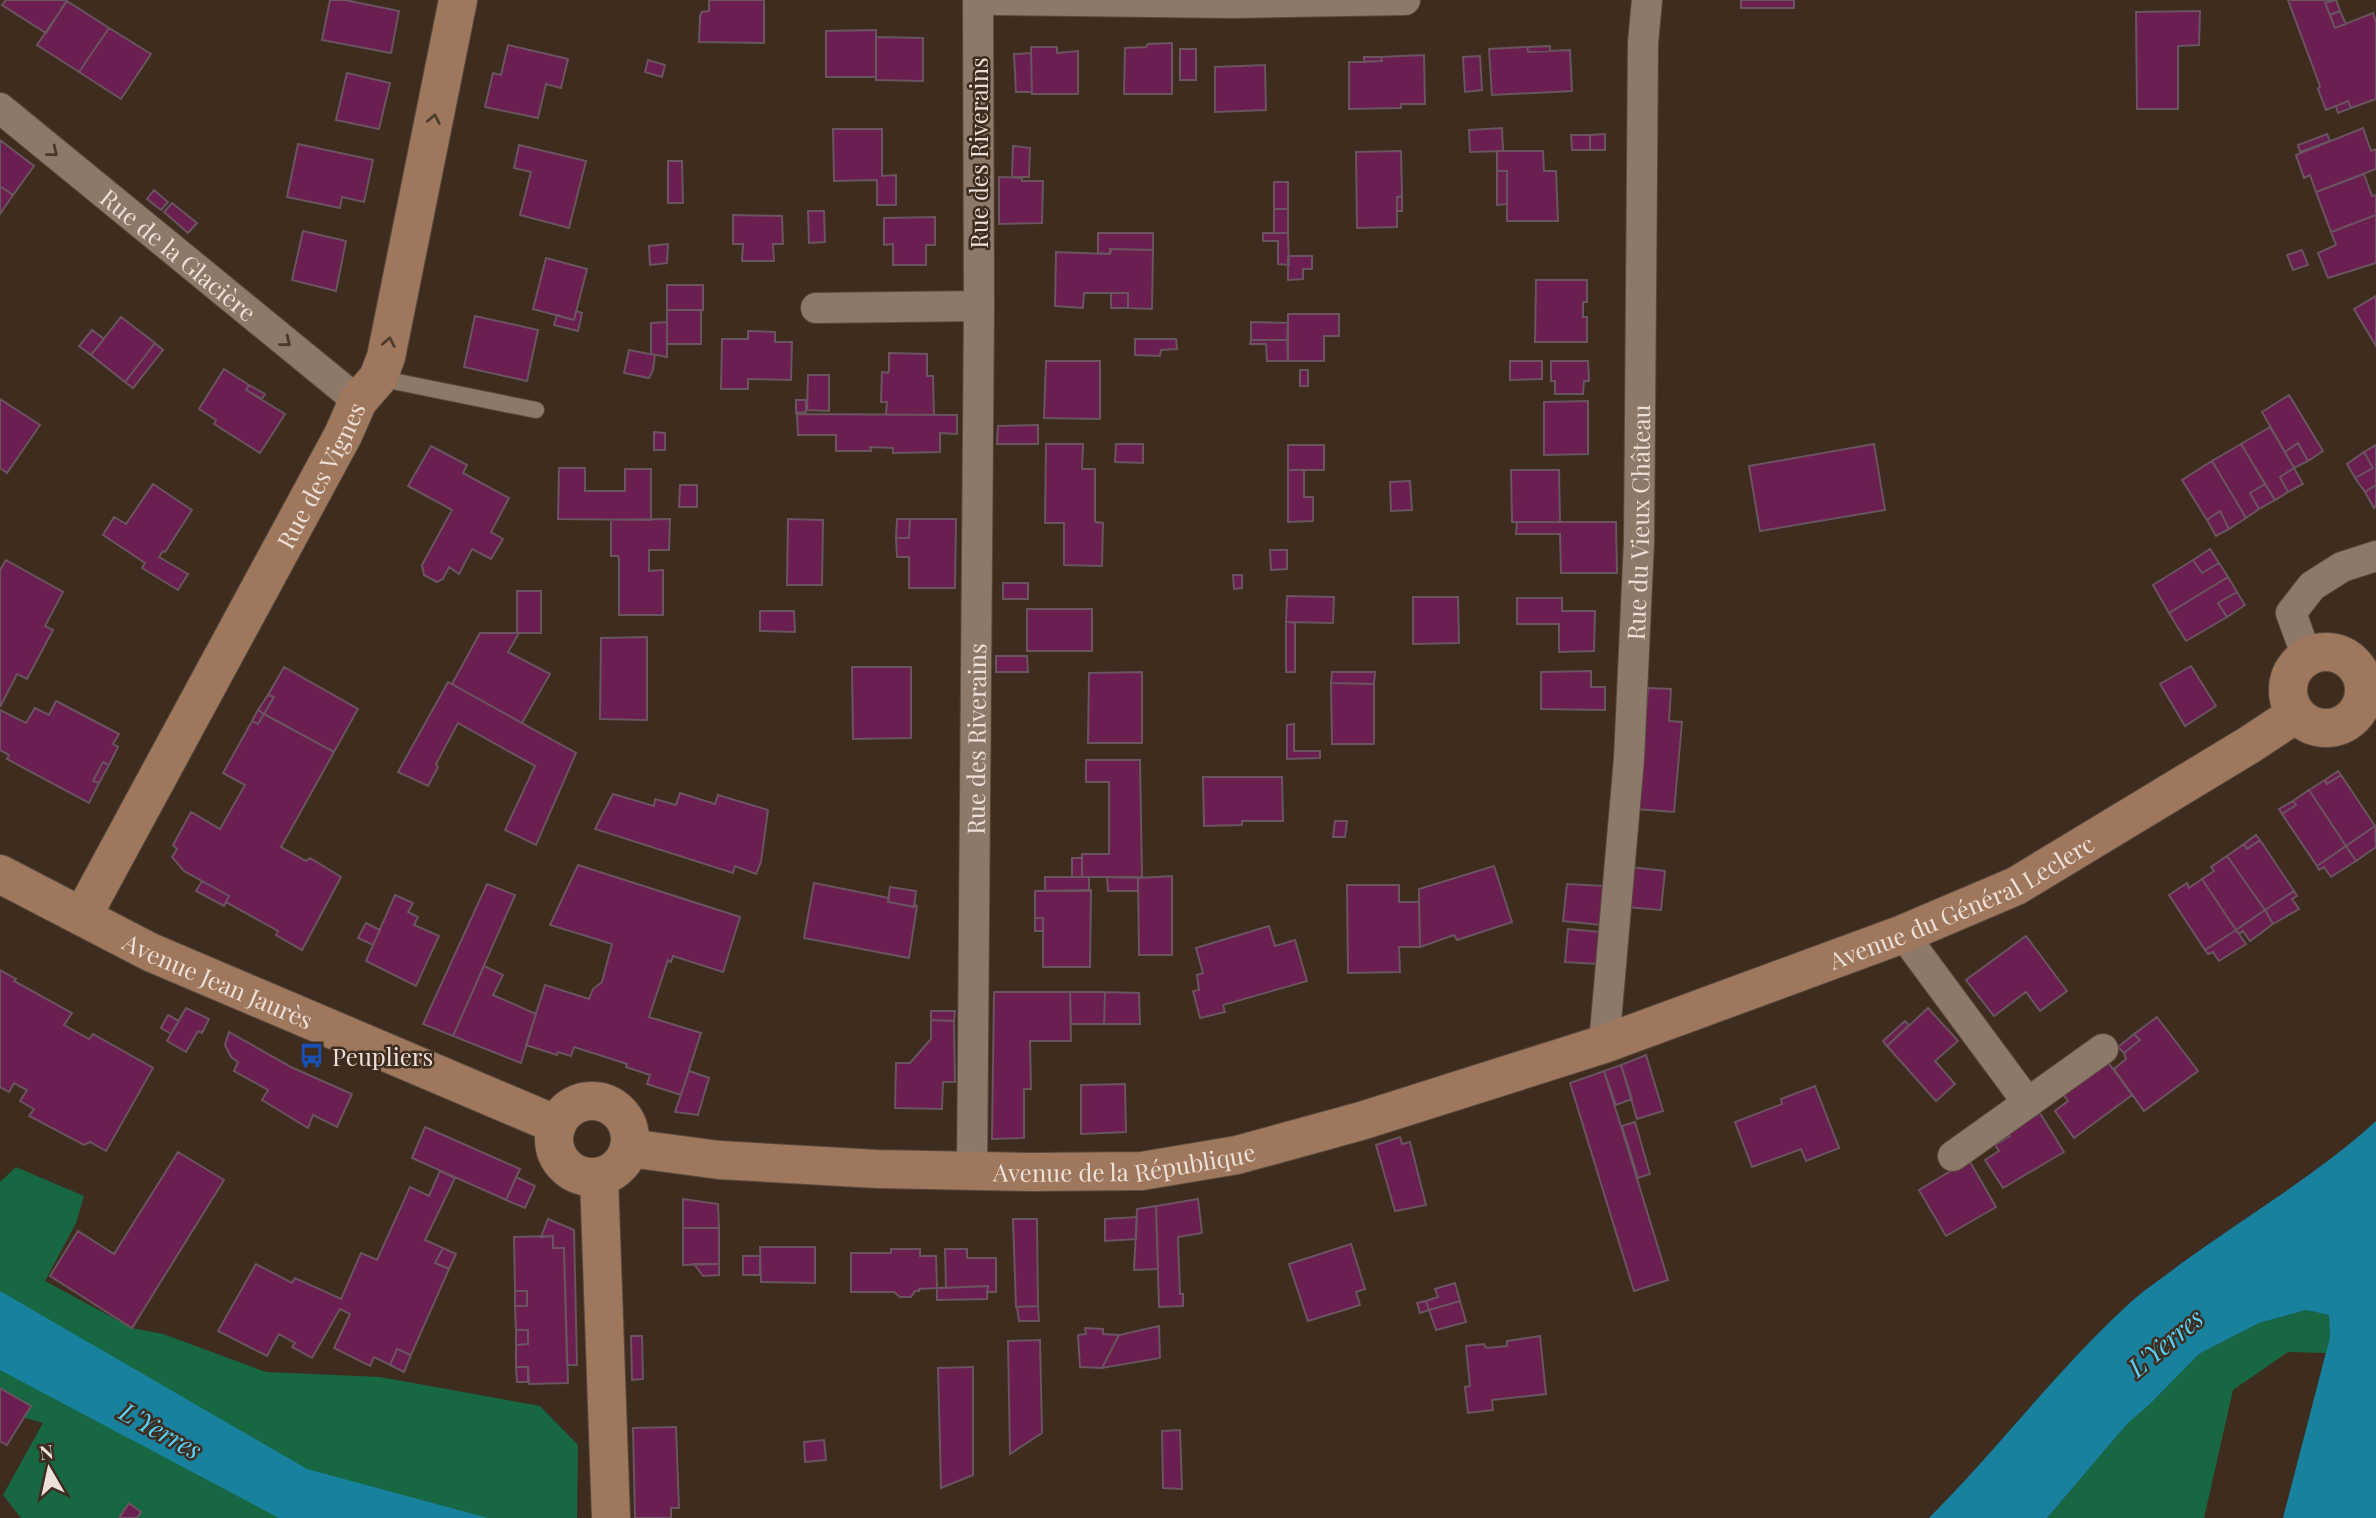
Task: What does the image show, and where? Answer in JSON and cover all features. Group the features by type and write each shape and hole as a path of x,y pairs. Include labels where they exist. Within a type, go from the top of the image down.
{"street":[{"name":"Rue des Vignes","path":"83,915 386,357 458,0"},
{"name":"Rue des Riverains","path":"972,1171 979,306 978,0"},
{"path":"997,0 1232,3 1405,0"},
{"name":"Rue du Vieux Château","path":"1604,1044 1629,759 1638,568 1643,43 1647,0"},
{"name":"Rue de la Glacière","path":"0,108 368,389"},
{"path":"816,308 979,306"},
{"path":"2307,657 2291,613 2312,586 2342,567 2376,555"},
{"path":"2319,652 2332,652 2369,671 2358,711 2350,720 2340,725 2328,728 2305,722 2296,714 2290,702 2290,676 2307,657 2319,652"},
{"name":"Avenue du Général Leclerc","path":"1604,1044 1903,934 2016,886 2296,714"},
{"name":"Avenue Jean Jaurès","path":"0,874 150,952 557,1125"},
{"path":"1903,934 2028,1103"},
{"name":"Avenue de la République","path":"629,1148 719,1160 972,1171 1142,1171 1237,1155 1361,1121 1604,1044"},
{"path":"1953,1156 2103,1049"},
{"path":"597,1102 609,1105 626,1123 630,1135 629,1148 620,1165 600,1177 579,1175 568,1169 560,1160 554,1137 563,1114 573,1106 597,1102"},
{"path":"600,1177 611,1513"}],"lane":[{"path":"368,389 536,410"}],"green space":[{"path":"16,1167 84,1196 76,1223 45,1281 132,1328 163,1334 266,1372 380,1377 540,1406 578,1445 577,1518 21,1518 3,1495 43,1423 0,1411 0,1182"},
{"path":"2306,1310 2329,1315 2330,1337 2326,1353 2288,1352 2233,1390 2204,1518 2047,1518 2128,1423 2199,1354 2259,1323"}],"water":[{"name":"L'Yerres","path":"2376,1121 2376,1518 2283,1518 2330,1337 2329,1315 2306,1310 2259,1323 2199,1354 2128,1423 2047,1518 1929,1518 2079,1353 2132,1301 2329,1160"},
{"name":"L'Yerres","path":"0,1291 307,1469 488,1518 279,1518 0,1370"}],"building":[{"path":"6,0 67,0 46,33 2,5"},
{"path":"330,0 345,0 399,11 391,53 322,40"},
{"path":"709,0 764,0 764,43 699,42 700,16 702,12 709,11"},
{"path":"1741,0 1794,0 1794,8 1741,8"},
{"path":"2288,0 2333,0 2325,3 2335,28 2373,13 2376,22 2376,99 2351,108 2348,101 2326,110 2318,89 2320,86"},
{"path":"2336,0 2340,11 2330,15 2325,3"},
{"path":"67,1 109,28 79,72 37,45"},
{"path":"2200,11 2199,45 2178,46 2178,109 2137,109 2136,12"},
{"path":"2340,11 2346,24 2335,28 2330,15"},
{"path":"109,28 151,54 121,99 79,72"},
{"path":"876,30 876,77 826,77 826,31"},
{"path":"876,37 923,38 923,81 876,80"},
{"path":"1172,43 1172,94 1124,94 1125,48"},
{"path":"508,45 568,59 561,88 546,84 538,118 485,107 493,73 501,75"},
{"path":"1550,46 1550,51 1528,52 1527,47"},
{"path":"1031,47 1057,47 1057,53 1078,51 1078,94 1032,94"},
{"path":"1527,47 1528,52 1570,50 1572,91 1492,95 1489,49"},
{"path":"1180,49 1196,49 1196,80 1180,80"},
{"path":"1031,53 1032,92 1016,92 1014,54"},
{"path":"1424,55 1425,104 1401,104 1401,108 1349,109 1349,62"},
{"path":"1480,56 1482,90 1465,92 1463,57"},
{"path":"1364,57 1381,57 1382,61 1364,62"},
{"path":"648,60 665,65 662,77 645,72"},
{"path":"1265,65 1266,110 1215,112 1215,67"},
{"path":"347,73 390,83 379,129 336,120"},
{"path":"2348,101 2351,108 2338,113 2336,106"},
{"path":"1502,128 1503,151 1470,152 1469,130"},
{"path":"2363,128 2371,151 2376,149 2376,169 2316,192 2310,175 2304,178 2296,155"},
{"path":"833,129 882,129 882,176 896,175 896,205 877,205 877,180 834,181"},
{"path":"1605,134 1605,150 1590,150 1590,135"},
{"path":"2327,134 2330,141 2300,152 2298,145"},
{"path":"1571,135 1590,135 1590,150 1572,150"},
{"path":"0,140 34,166 13,195 0,186"},
{"path":"298,144 373,160 364,202 342,197 340,208 287,197"},
{"path":"519,145 586,161 569,228 520,215 531,172 514,168"},
{"path":"1013,146 1030,148 1029,177 1012,177"},
{"path":"1401,151 1402,196 1397,197 1397,227 1357,228 1356,152"},
{"path":"1497,151 1543,151 1544,171 1556,171 1558,221 1507,221 1507,171 1497,171"},
{"path":"668,161 682,161 683,203 668,203"},
{"path":"1497,171 1507,171 1507,204 1497,205"},
{"path":"2364,174 2372,196 2376,195 2376,215 2331,232 2316,192"},
{"path":"999,177 1043,181 1042,223 999,224"},
{"path":"1274,182 1288,182 1288,209 1274,209"},
{"path":"0,186 13,195 0,214"},
{"path":"154,190 168,202 161,210 147,199"},
{"path":"1402,196 1402,211 1397,211 1397,197"},
{"path":"172,203 197,223 188,233 164,212"},
{"path":"1274,209 1288,209 1288,233 1274,233"},
{"path":"808,211 824,211 825,242 809,243"},
{"path":"733,215 782,216 783,244 773,244 774,261 742,261 743,244 733,244"},
{"path":"2376,215 2376,263 2328,278 2318,253 2336,245 2331,232"},
{"path":"935,217 935,245 926,245 926,265 893,265 893,244 884,245 884,218"},
{"path":"303,231 346,241 336,291 292,280"},
{"path":"1098,233 1153,233 1153,250 1110,249 1110,254 1098,253"},
{"path":"1263,233 1288,233 1289,265 1278,264 1278,241 1263,241"},
{"path":"668,244 667,263 650,265 649,246"},
{"path":"1110,249 1153,250 1152,309 1128,308 1128,293 1084,293 1083,308 1055,306 1056,252 1108,254"},
{"path":"2302,250 2308,265 2293,270 2287,255"},
{"path":"1288,256 1312,256 1312,269 1303,269 1303,279 1288,280"},
{"path":"546,258 587,269 574,320 533,309"},
{"path":"1536,280 1587,280 1587,302 1583,302 1583,317 1587,317 1587,342 1535,342"},
{"path":"667,285 703,285 703,310 667,310"},
{"path":"1111,293 1128,293 1128,308 1111,308"},
{"path":"2376,296 2376,346 2354,309"},
{"path":"667,310 701,310 701,344 667,344"},
{"path":"576,311 582,313 578,331 554,325 557,315 574,320"},
{"path":"1288,314 1339,314 1339,336 1324,336 1324,361 1288,361"},
{"path":"475,316 538,330 527,381 464,367"},
{"path":"121,317 155,343 125,382 91,355"},
{"path":"667,322 667,357 651,354 651,323"},
{"path":"1251,322 1288,323 1287,340 1251,340"},
{"path":"92,330 104,339 91,355 79,346"},
{"path":"748,331 775,332 775,342 792,342 791,380 748,379 748,389 721,389 722,339 748,339"},
{"path":"1135,339 1176,339 1177,349 1161,350 1160,356 1135,355"},
{"path":"1251,340 1287,340 1288,361 1267,361 1266,344 1250,344"},
{"path":"155,343 163,350 133,388 125,382"},
{"path":"629,350 655,355 649,378 624,373"},
{"path":"889,353 927,354 927,376 933,376 934,415 886,415 887,402 881,402 882,372 888,373"},
{"path":"1046,361 1100,361 1100,419 1044,418"},
{"path":"1510,361 1542,361 1542,379 1510,380"},
{"path":"1551,361 1588,361 1589,381 1584,381 1583,394 1555,394 1555,381 1551,381"},
{"path":"224,369 249,385 246,390 285,414 260,453 214,424 216,420 199,409"},
{"path":"1300,370 1308,370 1308,386 1300,386"},
{"path":"808,375 829,375 829,411 807,410"},
{"path":"249,385 265,394 262,399 246,390"},
{"path":"2289,395 2323,451 2308,461 2298,443 2285,452 2262,412"},
{"path":"0,399 40,425 7,473 0,468"},
{"path":"796,400 806,400 806,412 796,413"},
{"path":"1588,401 1588,454 1544,455 1544,402"},
{"path":"797,414 957,415 957,434 940,433 940,452 893,453 893,448 870,447 871,451 836,451 836,435 798,435"},
{"path":"1038,425 1038,444 997,444 998,426"},
{"path":"2270,427 2294,468 2280,477 2288,492 2275,500 2241,444"},
{"path":"654,432 665,433 665,450 654,450"},
{"path":"2298,443 2308,461 2294,468 2285,452"},
{"path":"1046,444 1083,444 1082,469 1095,469 1095,522 1103,523 1102,566 1064,565 1064,523 1045,523"},
{"path":"1116,444 1143,444 1143,463 1115,462"},
{"path":"1874,444 1885,510 1760,531 1749,466"},
{"path":"2241,444 2265,484 2250,493 2259,509 2246,518 2212,461"},
{"path":"1288,445 1324,445 1324,470 1288,470"},
{"path":"2376,445 2376,485 2365,492 2355,478 2373,468 2364,452"},
{"path":"431,446 467,465 463,473 509,498 491,532 503,539 491,559 472,549 459,574 449,567 443,579 437,582 424,575 422,565 452,510 408,486"},
{"path":"2364,452 2373,468 2355,478 2347,464"},
{"path":"2212,461 2246,518 2229,529 2220,511 2207,520 2182,480"},
{"path":"559,468 585,468 585,491 625,491 625,469 651,469 651,520 558,519"},
{"path":"2294,468 2303,484 2288,492 2280,477"},
{"path":"1288,470 1304,470 1304,497 1313,497 1313,521 1288,522"},
{"path":"1511,470 1559,470 1560,522 1512,522"},
{"path":"1410,481 1412,510 1391,511 1390,482"},
{"path":"153,484 192,510 159,557 188,574 178,590 142,568 145,563 103,535 114,517 126,524"},
{"path":"2265,484 2275,500 2259,509 2250,493"},
{"path":"680,485 697,485 697,507 679,507"},
{"path":"2376,485 2376,506 2374,508 2365,492"},
{"path":"2220,511 2229,529 2216,536 2207,520"},
{"path":"670,519 669,550 649,550 649,571 663,570 663,615 619,615 619,559 618,556 611,556 611,520"},
{"path":"788,519 823,520 822,585 787,585"},
{"path":"897,519 910,519 909,538 896,538"},
{"path":"910,519 956,519 955,588 909,588 909,557 897,557 896,538 909,538"},
{"path":"1517,522 1616,522 1617,573 1561,573 1560,534 1516,534"},
{"path":"2210,549 2219,563 2202,573 2193,560"},
{"path":"1270,550 1287,550 1287,569 1271,570"},
{"path":"6,560 63,592 45,626 53,630 27,679 17,674 0,707 0,570"},
{"path":"2193,560 2202,573 2219,563 2228,577 2169,613 2153,585"},
{"path":"1233,575 1242,575 1242,588 1234,589"},
{"path":"2228,577 2237,592 2218,603 2227,617 2186,641 2169,613"},
{"path":"1003,583 1028,583 1028,599 1003,599"},
{"path":"517,591 541,591 541,633 517,633"},
{"path":"2237,592 2245,605 2227,617 2218,603"},
{"path":"1287,596 1334,597 1333,623 1286,622"},
{"path":"1413,597 1458,597 1459,643 1413,644"},
{"path":"1517,598 1562,598 1562,611 1595,611 1594,651 1559,652 1559,624 1517,624"},
{"path":"1027,609 1092,609 1092,651 1027,651"},
{"path":"760,611 794,611 795,632 760,631"},
{"path":"1286,622 1295,623 1295,672 1286,672"},
{"path":"480,633 519,633 508,652 550,674 522,723 452,684"},
{"path":"647,637 647,720 600,719 601,638"},
{"path":"996,656 1027,656 1028,672 996,672"},
{"path":"2191,666 2216,706 2185,726 2160,684"},
{"path":"284,667 358,709 334,752 264,714 274,697 268,695"},
{"path":"852,667 911,667 911,738 853,739"},
{"path":"1591,671 1591,687 1605,687 1605,710 1541,709 1541,672"},
{"path":"1142,672 1142,743 1088,743 1089,673"},
{"path":"1332,672 1375,672 1374,684 1331,683"},
{"path":"448,682 576,753 536,845 505,830 535,766 458,723 436,764 438,767 428,786 398,772"},
{"path":"1331,683 1374,684 1374,744 1332,744"},
{"path":"1648,688 1671,689 1669,721 1682,722 1674,812 1636,809"},
{"path":"268,695 274,697 264,714 258,710"},
{"path":"56,701 119,734 113,744 118,747 109,765 103,762 93,781 99,783 89,803 7,759 9,755 0,750 0,710 26,723 35,708 49,715"},
{"path":"258,710 264,714 258,724 252,721"},
{"path":"264,714 334,752 281,847 306,861 310,858 341,877 302,950 276,935 278,931 226,902 229,896 184,871 172,857 177,849 173,845 191,812 220,829 245,785 223,773 252,721 258,724"},
{"path":"1294,724 1294,751 1320,751 1320,758 1287,759 1287,725"},
{"path":"1086,760 1140,760 1142,877 1082,877 1082,854 1109,854 1109,782 1086,782"},
{"path":"103,762 109,765 99,783 93,781"},
{"path":"2338,771 2341,775 2327,784 2325,780"},
{"path":"2341,775 2375,826 2346,846 2309,790 2325,780 2327,784"},
{"path":"1203,777 1282,777 1283,821 1242,821 1242,825 1204,826"},
{"path":"2309,790 2346,846 2317,866 2282,814 2296,805 2293,801"},
{"path":"680,793 715,804 718,795 768,810 761,862 756,874 735,866 733,873 595,829 613,794 654,806 655,799 676,805"},
{"path":"2293,801 2296,805 2282,814 2279,809"},
{"path":"1335,821 1347,821 1345,837 1333,837"},
{"path":"2375,826 2376,847 2356,861 2346,846"},
{"path":"2256,835 2260,840 2247,849 2244,844"},
{"path":"2260,840 2294,891 2265,910 2227,856 2244,844 2247,849"},
{"path":"2346,846 2356,861 2331,877 2324,867 2319,870 2317,866"},
{"path":"2227,856 2265,910 2236,930 2202,879 2214,871 2211,867"},
{"path":"1072,858 1082,858 1082,877 1072,877"},
{"path":"578,865 740,917 723,972 673,956 671,962 668,960 649,1017 701,1033 681,1095 647,1084 650,1075 626,1067 627,1064 574,1047 571,1056 558,1052 557,1055 526,1045 545,985 589,999 593,989 602,982 612,944 550,925"},
{"path":"1494,866 1512,922 1457,940 1454,935 1420,947 1419,889"},
{"path":"1630,867 1665,871 1661,910 1627,907"},
{"path":"1172,876 1172,955 1139,955 1138,878"},
{"path":"1045,877 1089,877 1089,891 1045,891"},
{"path":"1107,877 1138,878 1138,891 1108,891"},
{"path":"2202,879 2236,930 2205,950 2169,895 2187,883 2189,888"},
{"path":"202,881 229,896 224,906 196,891"},
{"path":"814,883 889,898 888,902 917,906 909,958 804,938"},
{"path":"487,884 515,895 453,1036 423,1024"},
{"path":"1567,884 1604,886 1601,925 1563,921"},
{"path":"1347,885 1399,885 1399,902 1419,902 1420,947 1399,947 1400,972 1348,973"},
{"path":"890,887 916,891 914,907 888,902"},
{"path":"1091,890 1090,967 1043,967 1043,918 1035,918 1035,891"},
{"path":"2294,891 2297,896 2292,899 2299,909 2273,924 2265,910"},
{"path":"395,895 413,903 408,912 418,917 414,925 439,936 416,986 366,961"},
{"path":"2265,910 2273,924 2250,941 2243,931 2239,934 2236,930"},
{"path":"1035,918 1043,918 1043,931 1035,931"},
{"path":"366,923 380,930 373,945 358,938"},
{"path":"1269,926 1275,946 1295,940 1307,981 1223,1005 1225,1012 1200,1018 1193,991 1199,990 1197,975 1203,973 1196,948"},
{"path":"1568,929 1600,932 1597,964 1565,962"},
{"path":"2236,930 2246,944 2219,961 2213,952 2208,954 2205,950"},
{"path":"2026,936 2067,991 2040,1011 2026,992 1994,1016 1966,980"},
{"path":"484,966 503,975 493,995 536,1014 521,1063 453,1036"},
{"path":"0,970 16,979 14,981 72,1013 64,1025 89,1039 93,1034 153,1068 106,1151 90,1142 84,1145 29,1116 34,1109 20,1101 27,1090 14,1083 9,1092 0,1087"},
{"path":"994,992 1070,992 1071,1041 1030,1041 1031,1089 1024,1089 1024,1138 992,1139"},
{"path":"1070,992 1105,992 1104,1024 1071,1024"},
{"path":"1105,992 1139,993 1140,1024 1104,1024"},
{"path":"186,1008 209,1019 202,1033 198,1031 186,1052 167,1041"},
{"path":"1928,1008 1958,1041 1935,1061 1955,1084 1936,1101 1887,1046"},
{"path":"931,1011 955,1011 954,1021 931,1020"},
{"path":"168,1015 179,1021 171,1034 161,1028"},
{"path":"2157,1017 2198,1071 2144,1111 2114,1069 2126,1059 2124,1053 2140,1040 2134,1034"},
{"path":"931,1020 954,1021 955,1082 943,1082 942,1109 895,1108 896,1063 910,1063 931,1039"},
{"path":"1905,1021 1909,1025 1887,1046 1883,1041"},
{"path":"229,1032 293,1068 352,1094 337,1127 313,1115 308,1128 262,1100 268,1090 234,1071 238,1062 231,1057 225,1045"},
{"path":"2134,1034 2140,1040 2124,1053 2118,1047"},
{"path":"2102,1054 2132,1095 2074,1138 2055,1111 2068,1101 2063,1094"},
{"path":"1646,1055 1663,1111 1637,1119 1621,1065"},
{"path":"1621,1065 1632,1099 1616,1105 1604,1071"},
{"path":"689,1071 709,1078 698,1115 675,1112"},
{"path":"1604,1071 1668,1280 1634,1291 1570,1083"},
{"path":"1125,1084 1126,1132 1081,1134 1081,1085"},
{"path":"1815,1086 1839,1148 1806,1161 1801,1149 1752,1167 1735,1122 1782,1104 1781,1099"},
{"path":"2038,1110 2064,1152 2003,1188 1985,1160 1999,1151 1995,1145 2010,1136 2007,1128"},
{"path":"1635,1122 1650,1174 1638,1178 1622,1126"},
{"path":"425,1127 520,1169 506,1200 412,1158"},
{"path":"1400,1137 1402,1144 1410,1142 1426,1205 1395,1211 1376,1145"},
{"path":"178,1152 224,1180 132,1328 50,1276 78,1231 114,1254"},
{"path":"1969,1160 1996,1207 1946,1236 1919,1190"},
{"path":"440,1171 455,1178 425,1240 443,1248 435,1263 449,1269 411,1355 397,1349 390,1365 374,1357 370,1366 334,1348 350,1314 340,1309 312,1358 292,1347 295,1343 279,1334 267,1356 218,1331 256,1264 292,1283 295,1278 341,1299 361,1253 377,1260 410,1187 429,1196"},
{"path":"516,1177 535,1186 525,1208 506,1200"},
{"path":"683,1199 718,1204 719,1228 683,1228"},
{"path":"1198,1199 1202,1233 1178,1237 1180,1294 1183,1294 1183,1306 1159,1307 1156,1206"},
{"path":"1156,1206 1158,1269 1134,1270 1137,1209"},
{"path":"1137,1217 1136,1239 1105,1241 1105,1219"},
{"path":"548,1219 574,1230 577,1365 567,1365 564,1248 553,1248 553,1236 541,1237"},
{"path":"1013,1219 1037,1219 1038,1306 1016,1307"},
{"path":"683,1228 719,1228 719,1264 683,1265"},
{"path":"553,1236 553,1248 564,1248 568,1383 529,1384 528,1367 516,1367 516,1345 528,1344 528,1330 516,1330 515,1306 527,1306 527,1291 515,1291 514,1237"},
{"path":"1351,1244 1365,1289 1356,1292 1360,1305 1308,1321 1289,1264"},
{"path":"760,1247 815,1247 815,1283 761,1282"},
{"path":"443,1248 456,1254 449,1269 435,1263"},
{"path":"891,1249 920,1249 920,1256 936,1256 937,1288 919,1289 911,1297 900,1297 894,1292 851,1292 851,1253 891,1253"},
{"path":"945,1249 967,1249 967,1258 996,1258 996,1292 987,1292 988,1286 946,1288"},
{"path":"743,1256 760,1256 760,1275 743,1275"},
{"path":"694,1264 719,1264 719,1275 703,1276"},
{"path":"1455,1283 1460,1301 1429,1310 1426,1301 1438,1297 1435,1289"},
{"path":"988,1286 987,1299 937,1300 937,1288"},
{"path":"515,1291 527,1291 527,1306 515,1306"},
{"path":"1426,1301 1429,1310 1420,1313 1417,1303"},
{"path":"1460,1301 1466,1322 1436,1330 1429,1310"},
{"path":"1038,1306 1039,1321 1019,1321 1017,1307"},
{"path":"1159,1326 1160,1358 1102,1368 1119,1335"},
{"path":"1085,1328 1103,1329 1103,1334 1119,1335 1102,1368 1080,1367 1078,1335 1086,1334"},
{"path":"516,1330 528,1330 528,1344 516,1345"},
{"path":"631,1336 642,1336 643,1379 632,1380"},
{"path":"1540,1336 1546,1394 1492,1400 1493,1410 1468,1413 1465,1387 1470,1386 1466,1346 1507,1346 1507,1341"},
{"path":"1040,1340 1042,1433 1010,1454 1008,1341"},
{"path":"397,1349 411,1355 404,1372 390,1365"},
{"path":"516,1367 528,1367 528,1382 517,1382"},
{"path":"973,1367 973,1475 941,1488 938,1368"},
{"path":"0,1388 31,1406 7,1445 0,1441"},
{"path":"676,1427 679,1508 671,1508 671,1518 635,1518 633,1428"},
{"path":"1180,1430 1182,1489 1163,1488 1162,1431"},
{"path":"824,1440 826,1460 805,1462 804,1442"},
{"path":"129,1503 141,1512 137,1518 119,1518"}],"place":[{"name":"Peupliers","path":"312,1056"}]}
